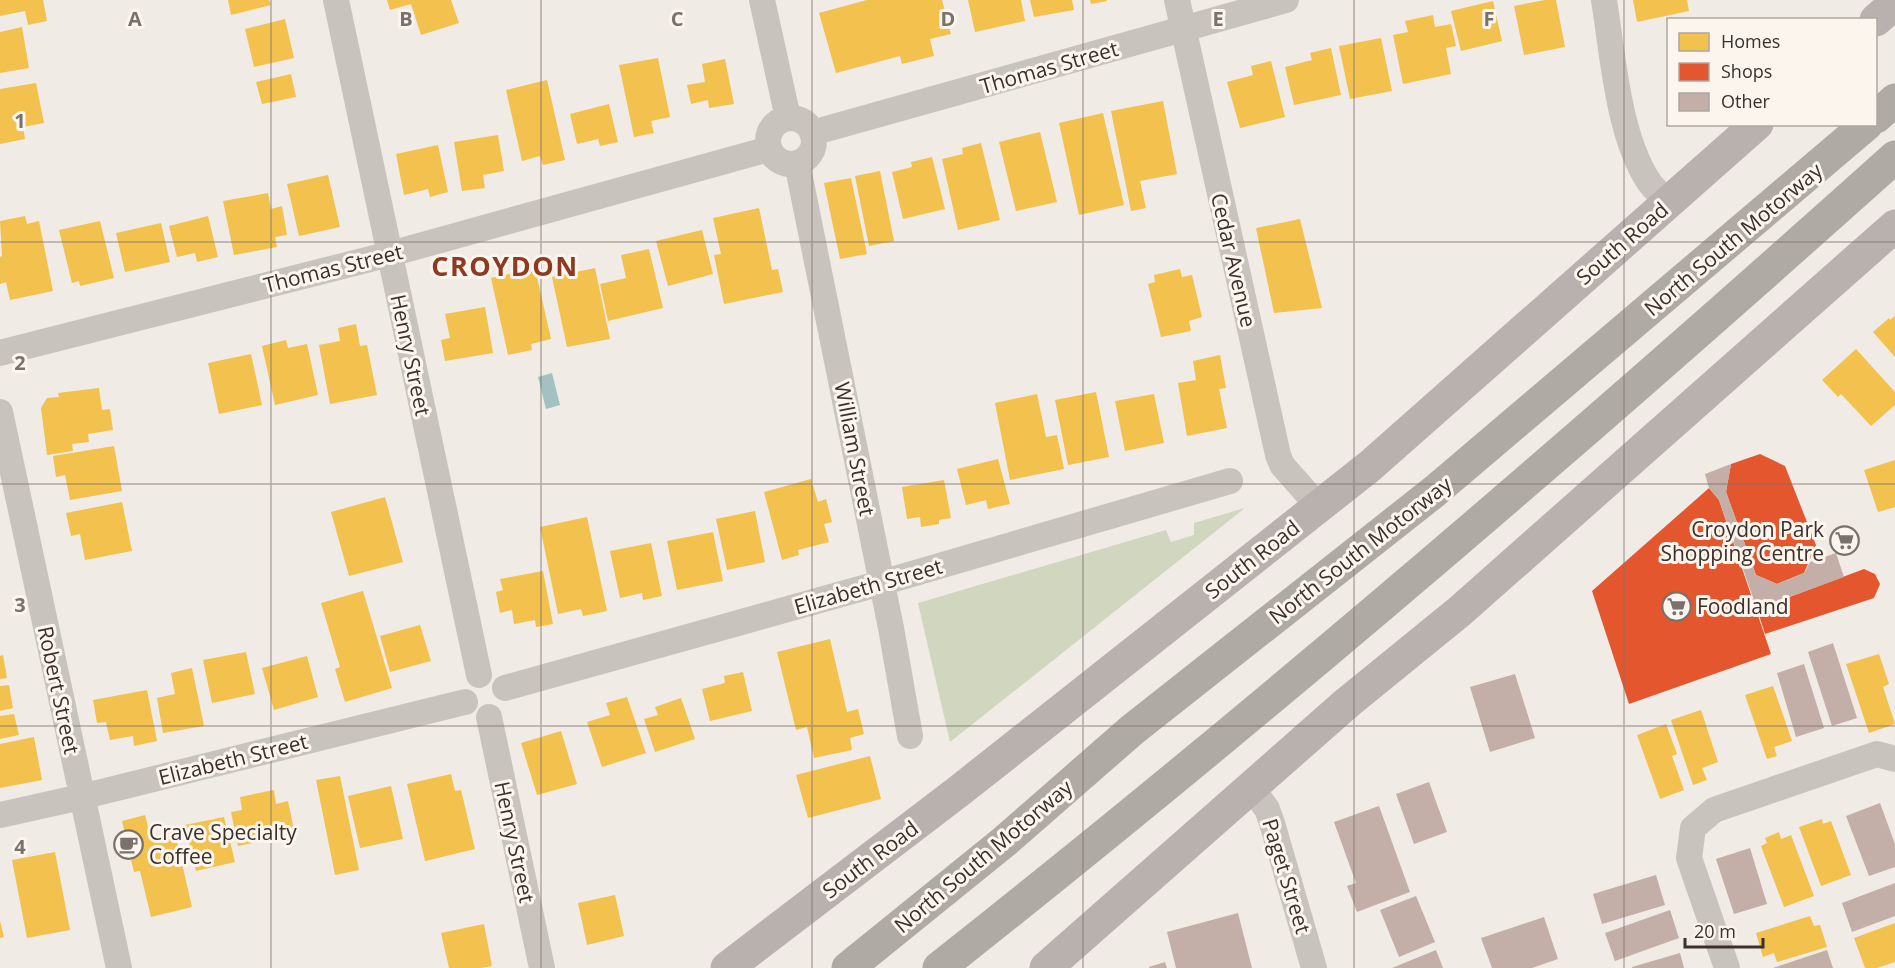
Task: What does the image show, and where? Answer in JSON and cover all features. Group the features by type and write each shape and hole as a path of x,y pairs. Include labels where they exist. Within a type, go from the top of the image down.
{"highway":[{"path":"1877,115 1895,100"},
{"name":"North South Motorway","path":"848,968 1005,841 1132,730 1435,491 1865,126"},
{"name":"North South Motorway","path":"939,968 1050,881 1357,627 1726,309 1895,157"},
{"path":"974,968 1050,881"}],"main road":[{"path":"1877,18 1895,3"},
{"name":"South Road","path":"727,968 959,791 1370,466 1755,126"},
{"path":"1046,968 1347,703 1460,611 1895,226"}],"street":[{"name":"Henry Street","path":"336,0 478,675"},
{"path":"762,0 788,118"},
{"name":"Cedar Avenue","path":"1177,0 1278,455 1282,465 1318,507"},
{"name":"Thomas Street","path":"812,133 1286,0"},
{"path":"1604,0 1622,113 1642,168 1650,183 1668,203"},
{"path":"788,118 798,119 805,123 812,133 813,147 809,154 797,163 778,160 769,149 769,132 774,125 788,118"},
{"name":"Thomas Street","path":"0,353 390,254 769,149"},
{"name":"William Street","path":"797,163 910,736"},
{"name":"Robert Street","path":"0,412 119,968"},
{"name":"Elizabeth Street","path":"505,688 1230,482"},
{"path":"478,675 498,678 505,688 505,704 500,711 489,717 477,716 467,707 463,695 468,682 478,675"},
{"name":"Elizabeth Street","path":"0,815 465,702"},
{"name":"Henry Street","path":"489,717 542,968"},
{"path":"1727,968 1689,858 1693,828 1714,810 1877,754 1895,759"},
{"name":"Paget Street","path":"1251,787 1267,809 1314,968"}],"green space":[{"path":"1245,508 950,742 918,603 1166,530 1171,542 1194,535 1194,523"}],"water":[{"path":"552,373 560,405 546,409 538,377"}],"building: Homes":[{"path":"0,0 43,0 47,21 28,25 25,11 0,16"},
{"path":"228,0 269,0 271,5 231,15"},
{"path":"387,0 451,0 459,23 421,35 411,4 390,10"},
{"path":"867,0 942,0 951,34 930,39 934,56 902,64 900,56 836,73 819,13"},
{"path":"968,0 1021,0 1025,21 975,32"},
{"path":"1030,0 1072,0 1074,10 1034,17"},
{"path":"1090,0 1107,0 1107,1 1091,4"},
{"path":"1556,0 1565,47 1524,55 1514,6"},
{"path":"1633,0 1687,0 1689,11 1637,22"},
{"path":"1493,1 1502,41 1461,51 1451,11"},
{"path":"1433,15 1435,27 1451,24 1456,46 1446,48 1451,74 1403,84 1393,35 1408,32 1405,21"},
{"path":"285,19 294,58 254,67 245,29"},
{"path":"22,27 29,68 0,73 0,32"},
{"path":"1381,38 1392,91 1350,99 1339,46"},
{"path":"1331,48 1341,95 1294,105 1285,67 1312,60 1310,53"},
{"path":"658,58 670,117 651,121 654,133 634,137 619,65"},
{"path":"725,59 734,104 709,108 708,100 691,104 687,85 705,82 702,64"},
{"path":"1271,61 1285,117 1240,128 1227,82 1253,75 1251,66"},
{"path":"291,74 296,97 262,104 256,82"},
{"path":"547,80 565,160 543,165 540,156 522,161 506,90"},
{"path":"36,83 44,123 23,127 25,139 0,144 0,89"},
{"path":"1163,101 1177,174 1140,181 1146,208 1131,211 1111,111"},
{"path":"609,104 618,142 600,146 598,139 577,144 570,114"},
{"path":"1103,113 1124,205 1079,215 1059,123"},
{"path":"1040,132 1057,202 1016,211 999,142"},
{"path":"498,135 504,171 483,175 485,188 462,191 454,142"},
{"path":"981,143 1000,220 958,230 942,159 963,154 962,148"},
{"path":"438,145 448,192 430,197 428,189 404,195 396,154"},
{"path":"932,157 945,209 903,219 892,172 912,167 911,162"},
{"path":"880,171 894,241 869,246 855,176"},
{"path":"328,175 340,227 299,236 287,184"},
{"path":"851,178 867,254 840,259 824,183"},
{"path":"268,193 271,209 282,206 287,235 275,237 277,247 234,255 223,201"},
{"path":"759,208 772,270 778,269 783,292 724,304 714,255 721,254 713,218"},
{"path":"25,216 27,224 39,221 53,291 10,300 6,282 0,284 0,257 2,256 0,221"},
{"path":"208,216 218,257 197,262 195,253 177,257 169,226"},
{"path":"1300,219 1322,308 1274,313 1256,228"},
{"path":"100,221 114,278 80,286 79,281 72,283 59,230"},
{"path":"161,223 170,262 125,272 116,233"},
{"path":"702,230 713,274 668,286 656,241"},
{"path":"649,249 663,308 608,321 600,284 626,278 621,255"},
{"path":"535,268 551,339 531,344 532,350 508,355 491,278"},
{"path":"595,268 610,339 567,347 552,277"},
{"path":"1180,269 1182,277 1192,275 1202,317 1189,321 1191,331 1161,337 1148,284 1155,282 1154,275"},
{"path":"485,307 493,353 445,361 441,340 450,338 445,314"},
{"path":"1895,316 1895,357 1873,332 1889,318 1890,320"},
{"path":"356,324 360,346 367,345 377,395 330,404 319,345 340,341 338,328"},
{"path":"286,340 288,348 307,344 318,395 275,405 262,346"},
{"path":"1856,349 1895,392 1895,405 1871,426 1841,394 1838,397 1822,380"},
{"path":"251,354 262,405 219,414 208,363"},
{"path":"1220,355 1226,388 1219,389 1227,428 1187,436 1178,383 1196,380 1193,361"},
{"path":"99,388 102,410 110,409 113,430 88,434 89,442 72,444 73,451 47,455 41,408 47,398 59,397 58,393"},
{"path":"1096,392 1109,457 1068,465 1055,400"},
{"path":"1037,394 1046,437 1057,435 1064,469 1010,480 995,403"},
{"path":"1154,394 1164,443 1125,451 1115,401"},
{"path":"114,446 122,491 70,500 65,475 56,477 53,456"},
{"path":"998,459 1010,504 988,509 986,500 966,505 957,469"},
{"path":"1895,460 1895,507 1878,512 1864,470"},
{"path":"811,479 818,502 826,499 832,522 824,524 829,542 798,550 799,555 782,560 764,492"},
{"path":"944,480 951,518 939,520 939,524 921,527 920,517 907,519 902,487"},
{"path":"385,497 403,562 349,576 331,512"},
{"path":"122,502 132,551 85,560 80,534 71,536 66,513"},
{"path":"755,511 765,562 727,570 716,519"},
{"path":"587,517 607,611 583,616 581,609 558,614 540,527"},
{"path":"713,532 723,581 677,590 667,541"},
{"path":"651,543 662,596 643,600 642,593 620,598 610,551"},
{"path":"543,571 553,624 536,627 535,620 514,624 512,610 500,613 496,592 503,590 500,579"},
{"path":"363,591 392,688 345,702 335,669 340,667 321,603"},
{"path":"420,625 431,661 390,672 380,636"},
{"path":"830,639 847,712 858,709 864,734 850,738 852,750 814,758 807,727 796,730 777,652"},
{"path":"246,652 255,694 212,703 203,660"},
{"path":"1879,654 1889,684 1883,687 1895,724 1869,733 1846,664"},
{"path":"3,655 7,678 0,679 0,656"},
{"path":"307,656 318,697 274,710 262,668"},
{"path":"192,668 204,726 163,733 157,698 175,694 171,673"},
{"path":"743,672 752,711 710,721 702,689 725,683 724,676"},
{"path":"9,685 13,708 0,711 0,686"},
{"path":"1773,686 1792,741 1774,747 1777,756 1767,759 1745,695"},
{"path":"147,690 157,741 134,746 133,736 110,740 106,722 97,723 93,700"},
{"path":"627,697 646,753 602,767 587,722 610,715 606,703"},
{"path":"681,698 695,739 655,752 644,719 658,715 655,707"},
{"path":"1701,710 1718,762 1702,768 1707,780 1693,785 1671,720"},
{"path":"14,714 19,735 0,739 0,716"},
{"path":"1666,724 1677,754 1672,756 1684,790 1660,799 1637,735"},
{"path":"561,731 577,784 537,795 521,743"},
{"path":"34,737 42,780 0,788 0,744"},
{"path":"870,756 881,799 808,818 796,775"},
{"path":"451,774 455,791 461,790 475,849 425,861 407,784"},
{"path":"340,776 359,870 335,875 316,780"},
{"path":"391,786 403,839 360,848 348,796"},
{"path":"274,790 276,804 288,801 295,835 238,846 231,812 242,810 240,797"},
{"path":"145,815 151,838 175,833 192,907 151,917 140,871 134,872 122,821"},
{"path":"224,817 235,862 196,871 185,825"},
{"path":"1822,819 1823,824 1831,821 1851,875 1821,886 1799,827"},
{"path":"1779,832 1781,839 1791,835 1814,896 1784,907 1761,846 1767,843 1765,838"},
{"path":"55,852 70,930 27,938 12,860"},
{"path":"615,895 624,936 587,945 578,903"},
{"path":"1810,916 1814,926 1820,925 1827,947 1777,962 1774,953 1763,957 1756,933"},
{"path":"0,921 4,937 0,938"},
{"path":"1895,923 1895,962 1877,968 1865,968 1854,938"},
{"path":"484,924 492,966 449,968 441,933"}],"building: Shops":[{"path":"1760,454 1785,466 1816,545 1804,573 1777,584 1756,575 1726,492 1731,464"},
{"name":"Foodland","path":"1709,488 1719,500 1771,654 1629,704 1592,591"},
{"path":"1864,569 1875,574 1880,584 1874,598 1765,634 1757,609"}],"building: Other":[{"path":"1731,464 1726,492 1756,575 1777,584 1804,573 1810,562 1836,553 1844,577 1757,609 1719,500 1709,488 1705,474"},
{"path":"1833,643 1857,718 1832,726 1808,652"},
{"path":"1804,664 1824,728 1796,737 1777,673"},
{"path":"1515,674 1535,738 1490,752 1470,687"},
{"path":"1429,782 1447,832 1414,844 1396,794"},
{"path":"1880,803 1895,844 1895,867 1869,876 1846,816"},
{"path":"1379,806 1410,892 1357,912 1347,886 1356,883 1334,822"},
{"path":"1750,848 1767,904 1734,914 1716,859"},
{"path":"1656,875 1665,905 1602,924 1593,894"},
{"path":"1895,883 1895,916 1852,932 1842,903"},
{"path":"1416,896 1435,942 1399,957 1380,910"},
{"path":"1670,910 1679,938 1615,961 1605,933"},
{"path":"1238,913 1252,968 1176,968 1167,932"},
{"path":"1544,917 1558,959 1532,968 1492,968 1481,938"},
{"path":"1436,950 1443,968 1392,968"},
{"path":"1827,950 1833,968 1773,968"},
{"path":"1680,953 1684,968 1632,968 1632,967"},
{"path":"1165,962 1167,968 1149,968 1149,967"}],"place":[{"name":"Croydon Park Shopping Centre","path":"1845,541"},
{"name":"Foodland","path":"1676,606"},
{"name":"Crave Specialty Coffee","path":"128,844"}],"district":[{"name":"CROYDON","path":"505,265"}]}
